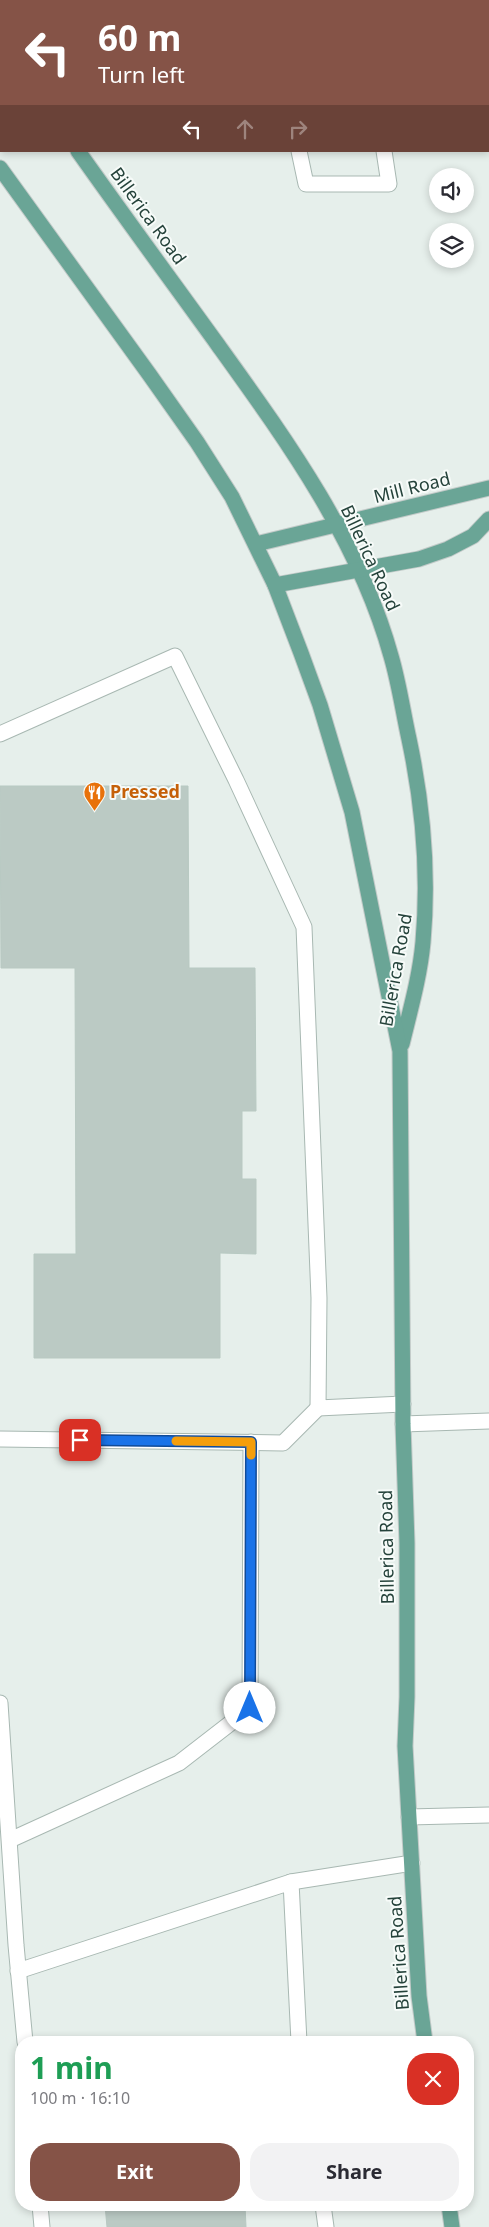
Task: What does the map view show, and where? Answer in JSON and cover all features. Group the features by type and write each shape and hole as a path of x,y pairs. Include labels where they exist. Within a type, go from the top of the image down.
{"main road":[{"name":"Billerica Road","path":"79,152 276,424 307,472 359,570 391,656 415,770 424,839 426,902 423,945 400,1051"},
{"name":"Billerica Road","path":"0,168 197,442 232,497 275,585 320,705 352,812 400,1051 403,1424 407,1552 405,1746 419,1996 425,2036"},
{"name":"Mill Road","path":"256,544 489,488"},
{"path":"275,585 419,559 448,549 474,536 489,519"},
{"path":"450,2211 452,2227"}],"street":[{"path":"300,152 306,184 389,184 384,152"},
{"path":"0,734 175,656 236,780 304,927 319,1298 318,1408"},
{"path":"0,1439 283,1443 318,1408 403,1404"},
{"path":"403,1424 489,1421"},
{"path":"10,1840 179,1764 250,1708 251,1442"},
{"path":"0,1702 18,1971 24,2036"},
{"path":"409,1817 489,1815"},
{"path":"18,1971 291,1882 412,1863"},
{"path":"291,1882 299,2036"},
{"path":"41,2211 42,2227"},
{"path":"324,2211 326,2227"}],"building":[{"path":"0,786 188,786 189,968 255,968 256,1111 242,1111 242,1179 256,1179 256,1254 220,1253 220,1358 34,1358 34,1254 76,1254 75,968 1,968"},
{"path":"106,2211 245,2211 246,2227 107,2227"}],"slow traffic":[{"path":"176,1441 251,1442 251,1455"}],"place":[{"name":"Pressed","path":"94,811"}],"route":[{"path":"80,1440 251,1442 250,1708"}]}
